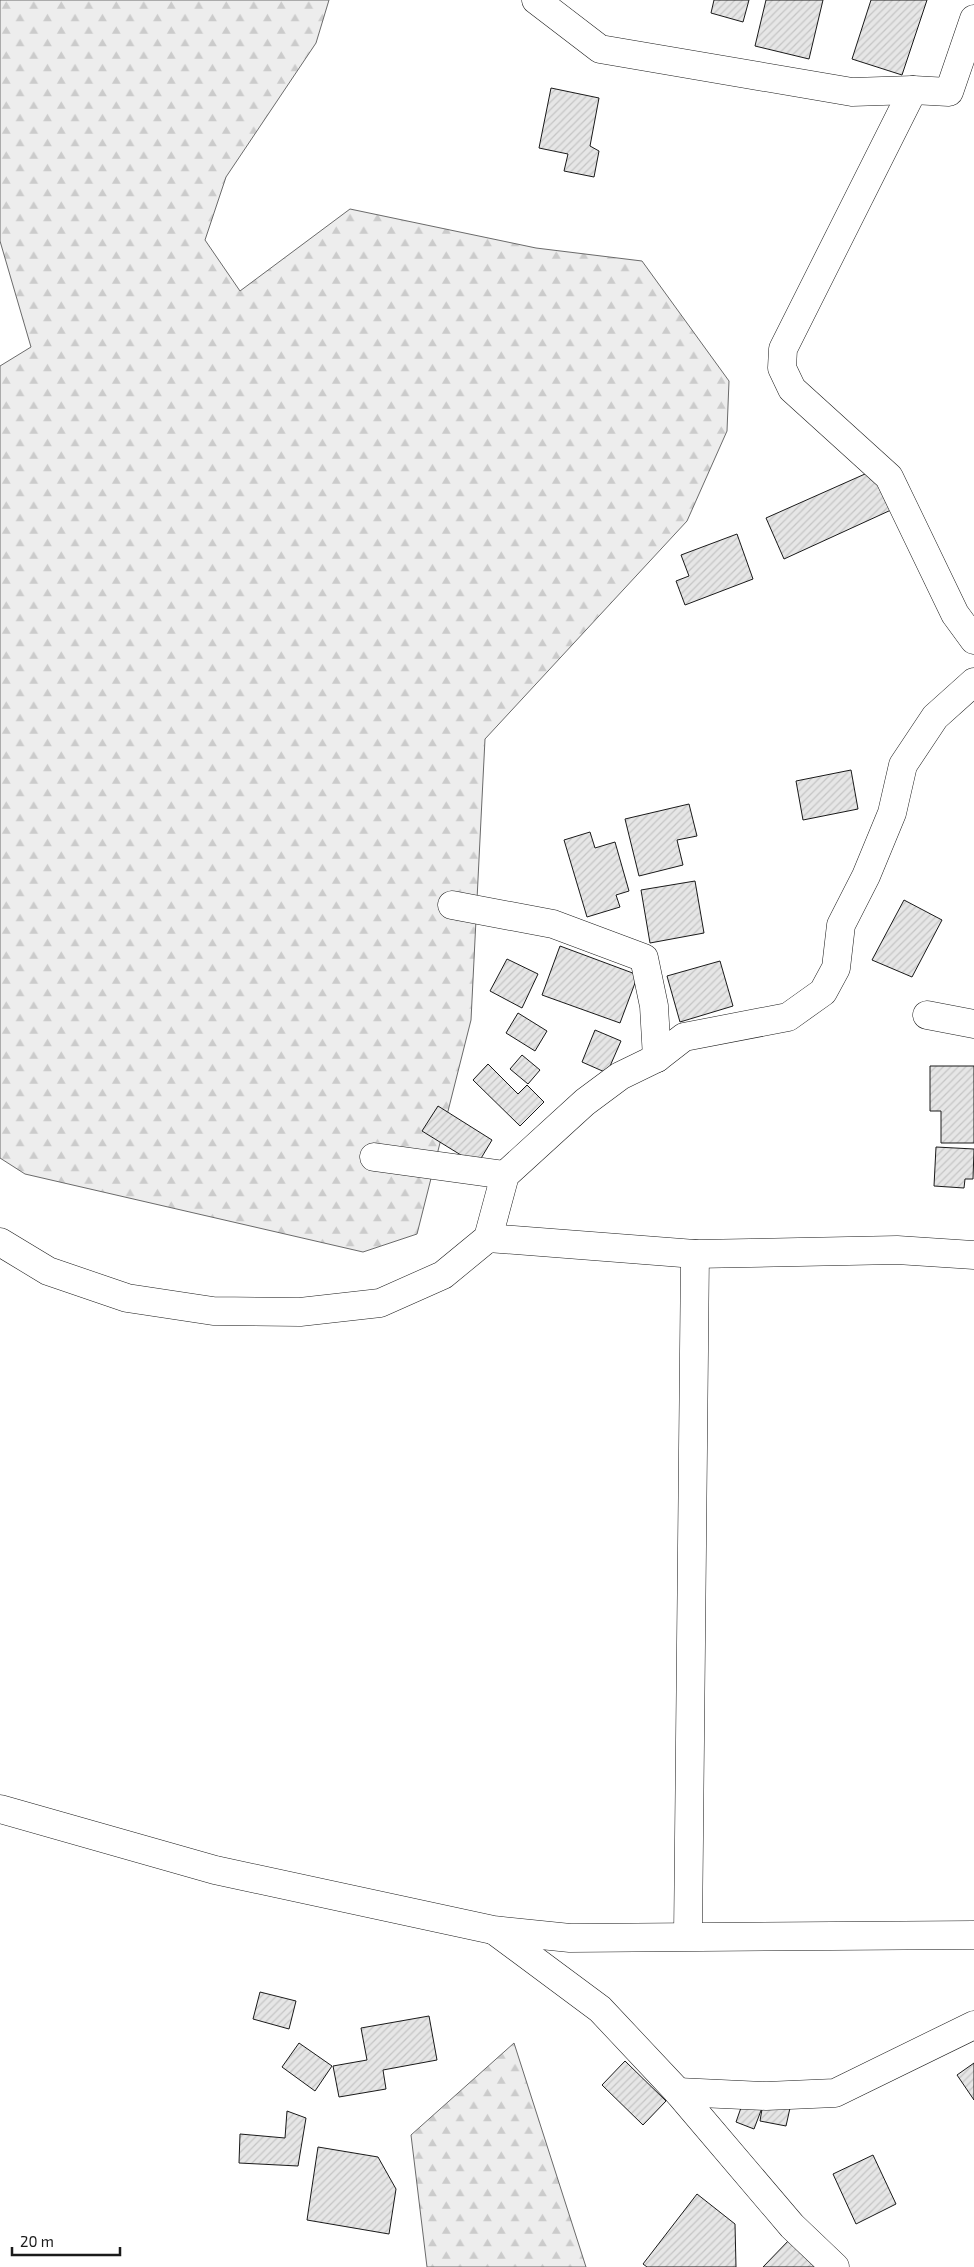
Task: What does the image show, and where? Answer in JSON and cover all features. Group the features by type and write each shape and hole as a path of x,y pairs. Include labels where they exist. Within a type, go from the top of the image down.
{"street":[{"path":"536,0 600,49 852,92 913,90 949,92 974,19"},
{"path":"913,90 783,349 782,368 792,389 889,477 955,614 974,640"},
{"path":"0,1242 48,1271 127,1298 213,1311 300,1312 380,1303 444,1274 488,1238 505,1175 585,1102 620,1076 657,1058 684,1037 788,1017 823,992 836,968 841,925 866,876 892,812 903,765 934,717 974,682"},
{"path":"452,905 553,924 644,958 654,1006 657,1058"},
{"path":"927,1015 974,1024"},
{"path":"374,1156 505,1175"},
{"path":"488,1238 695,1254 897,1250 974,1255"},
{"path":"688,1936 695,1254"},
{"path":"0,1809 215,1870 493,1930 570,1938 974,1935"},
{"path":"493,1930 600,2009 678,2092 792,2226 835,2267"},
{"path":"678,2092 766,2096 835,2093 974,2025"}],"green space":[{"path":"0,0 329,0 316,43 226,177 205,240 240,291 350,209 536,248 642,261 729,381 727,431 687,521 485,739 471,1020 417,1234 363,1252 25,1174 0,1158 0,366 31,347 0,241"},
{"path":"514,2043 586,2267 427,2267 411,2135"}],"building":[{"path":"714,0 749,0 743,22 711,13"},
{"path":"766,0 823,0 809,59 755,46"},
{"path":"871,0 927,0 902,75 852,59"},
{"path":"551,88 599,98 590,146 599,151 594,177 564,171 568,154 539,148"},
{"path":"874,470 891,510 784,559 766,518"},
{"path":"737,534 753,579 685,605 676,581 689,576 681,555"},
{"path":"851,770 858,809 803,820 796,781"},
{"path":"689,804 697,836 677,840 683,865 639,876 625,819"},
{"path":"590,832 595,848 615,842 629,891 616,895 620,907 587,917 564,840"},
{"path":"695,881 704,933 650,943 641,890"},
{"path":"904,900 942,920 912,977 872,960"},
{"path":"560,946 638,975 620,1023 542,995"},
{"path":"507,959 538,974 522,1008 490,991"},
{"path":"720,961 733,1006 680,1022 667,976"},
{"path":"518,1013 547,1031 535,1051 506,1033"},
{"path":"595,1030 621,1041 607,1073 582,1062"},
{"path":"522,1055 540,1070 528,1084 510,1069"},
{"path":"488,1064 518,1094 527,1085 544,1102 520,1126 473,1080"},
{"path":"930,1066 974,1066 974,1143 941,1143 941,1111 930,1111"},
{"path":"438,1106 492,1140 477,1165 422,1131"},
{"path":"936,1147 974,1149 973,1179 965,1179 964,1188 934,1186"},
{"path":"260,1992 296,2001 289,2029 253,2019"},
{"path":"429,2016 437,2060 383,2070 386,2089 339,2097 333,2066 367,2060 361,2028"},
{"path":"299,2043 332,2066 315,2091 282,2067"},
{"path":"625,2061 666,2101 643,2125 602,2085"},
{"path":"974,2063 974,2100 957,2075"},
{"path":"743,2102 762,2108 754,2129 736,2122"},
{"path":"763,2103 790,2108 786,2126 760,2121"},
{"path":"287,2111 306,2118 298,2166 239,2163 240,2134 285,2138"},
{"path":"318,2147 378,2157 396,2189 389,2234 307,2220"},
{"path":"873,2155 896,2204 856,2224 833,2174"},
{"path":"697,2194 735,2224 736,2267 647,2267 643,2264"},
{"path":"791,2238 822,2267 763,2267"}]}
